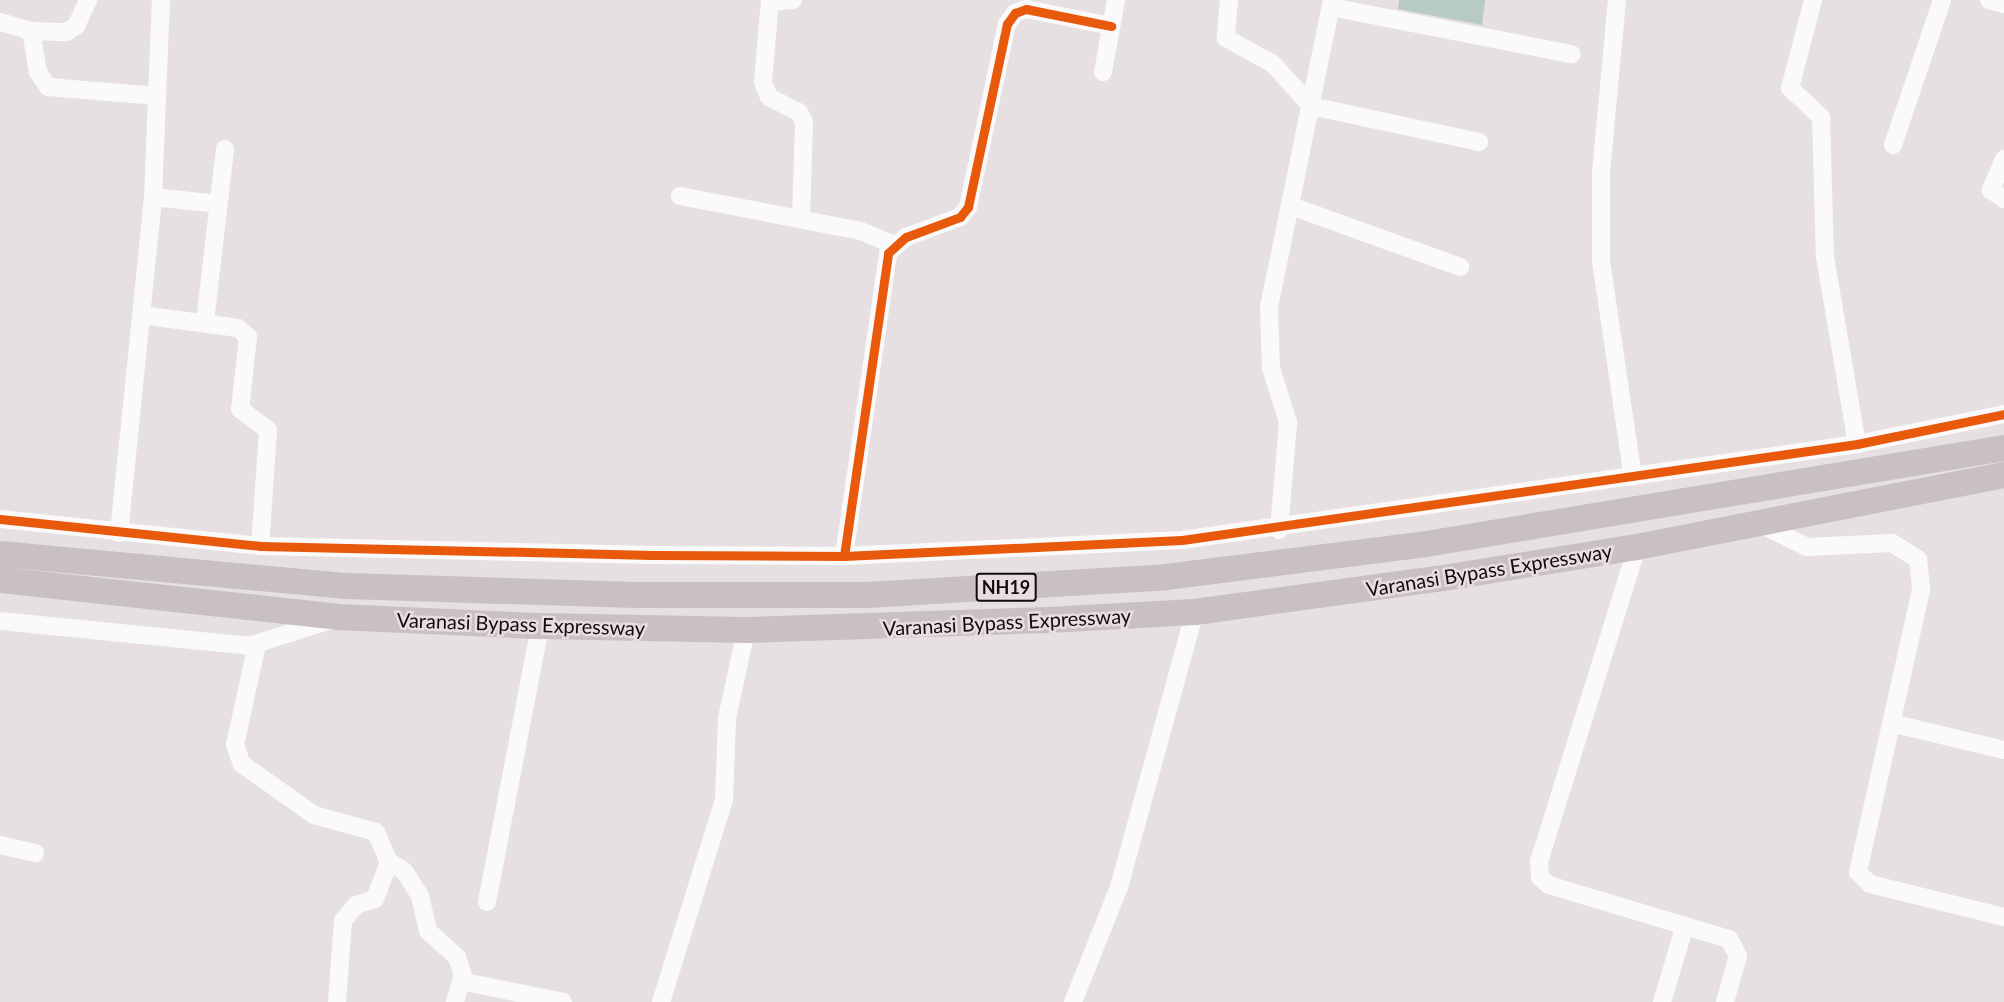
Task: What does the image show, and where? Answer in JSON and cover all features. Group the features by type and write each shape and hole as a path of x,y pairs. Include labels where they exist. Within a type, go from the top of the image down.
{"highway":[{"name":"Varanasi Bypass Expressway","path":"0,554 347,586 636,596 867,596 1166,576 1426,544 2004,448"},
{"name":"Varanasi Bypass Expressway","path":"0,580 338,617 540,626 746,630 1195,612 1637,547 2004,475"}],"street":[{"path":"0,22 31,32 66,32 76,26 88,0"},
{"path":"119,533 153,197 161,0"},
{"path":"793,0 770,1 763,82 769,98 798,112 804,123 801,219"},
{"path":"1103,72 1116,0"},
{"path":"1229,0 1226,38 1273,64 1311,106 1479,142"},
{"path":"1617,0 1601,174 1601,261 1634,477"},
{"path":"1813,0 1790,88 1821,117 1825,257 1857,444"},
{"path":"1893,145 1942,0"},
{"path":"1989,0 2004,4"},
{"path":"1279,530 1287,422 1272,368 1269,307 1332,4 1570,54"},
{"path":"680,196 861,231 894,245 960,217 968,207 1007,24 1015,12 1026,9 1112,26"},
{"path":"31,32 38,72 48,87 157,96"},
{"path":"205,322 225,148"},
{"path":"2004,159 1991,190 2004,199"},
{"path":"153,197 219,204"},
{"path":"1291,206 1460,267"},
{"path":"844,556 859,478 882,282 894,245"},
{"path":"141,315 238,328 248,337 240,409 268,430 260,546"},
{"path":"0,519 260,546 844,556 1182,540 1279,530 1857,444 2004,414"},
{"path":"1758,523 1807,547 1892,543 1918,559 1921,590 1891,723 1860,879 2004,917"},
{"path":"1637,547 1539,861 1540,878 1549,885 1685,925 1736,944 1725,1002"},
{"path":"1073,1002 1119,887 1195,612"},
{"path":"0,621 257,644 338,617"},
{"path":"487,902 540,626"},
{"path":"661,1002 724,800 727,718 746,630"},
{"path":"257,644 236,757 314,815 376,832 389,862 409,877 420,896 428,931 457,957 462,978 455,1002"},
{"path":"1891,723 2004,750"},
{"path":"0,845 35,853"},
{"path":"337,1002 342,921 356,905 375,899 389,862"},
{"path":"1662,1002 1685,925"},
{"path":"462,978 563,1002"}],"building":[{"path":"1399,0 1485,0 1482,25 1398,9"}],"cycle path":[{"path":"844,556 888,253 906,237 960,217 968,207 1007,24 1015,13 1026,9 1111,26"},
{"path":"0,519 260,546 652,555 844,556 1182,540 1857,444 2004,414"}]}
